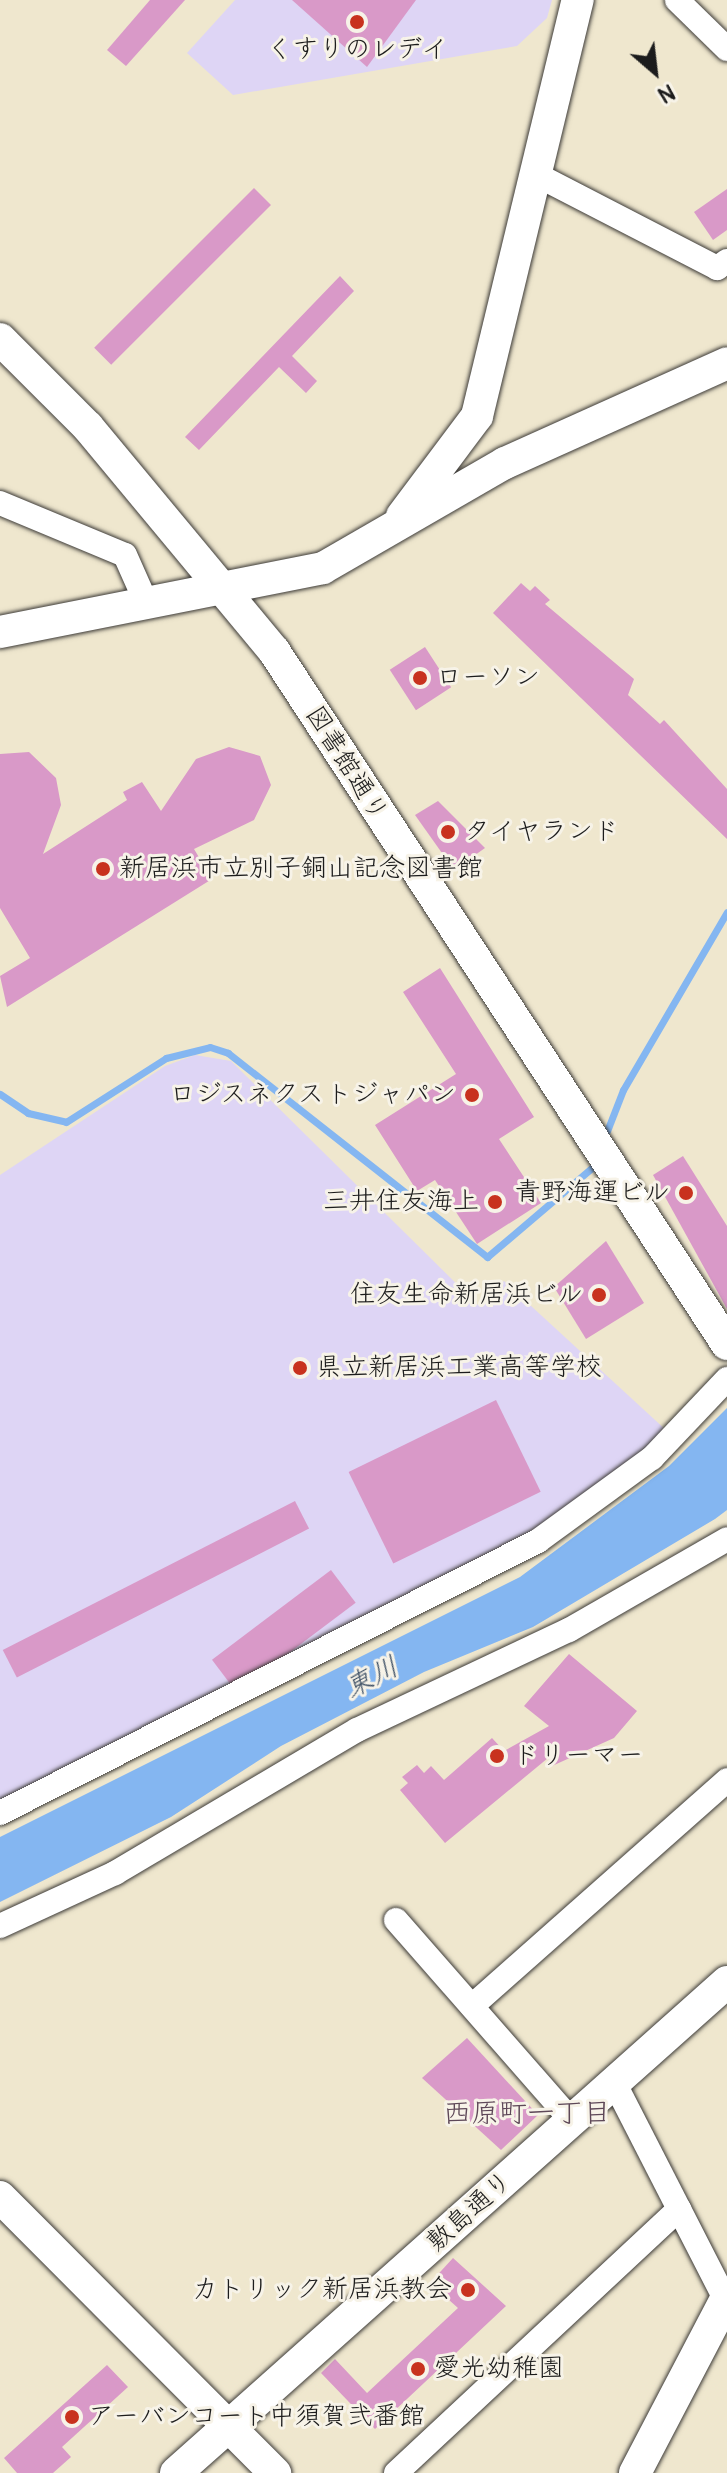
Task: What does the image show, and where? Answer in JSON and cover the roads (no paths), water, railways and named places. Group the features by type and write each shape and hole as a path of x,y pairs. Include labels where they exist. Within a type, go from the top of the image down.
{"street":[{"path":"394,526 477,416 578,0"},
{"path":"677,0 727,49"},
{"path":"537,175 724,268"},
{"name":"図書館通り","path":"0,339 88,427 231,591 727,1344"},
{"path":"0,632 145,600 231,591 323,568 505,463 727,363"},
{"path":"477,416 486,445 505,463"},
{"path":"0,503 125,555 145,600"},
{"path":"0,1813 538,1541 652,1458 727,1379"},
{"path":"0,1926 115,1873 357,1730 569,1630 727,1539"},
{"path":"472,2006 727,1780"},
{"path":"396,1920 572,2121"},
{"name":"敷島通り","path":"176,2473 727,1982"},
{"path":"615,2084 726,2301 635,2473"},
{"path":"0,2197 226,2428 275,2473"},
{"path":"396,2473 679,2209"}],"water":[{"name":"東川","path":"727,1408 727,1510 715,1519 533,1627 424,1672 281,1746 171,1817 0,1902 0,1837 520,1577 669,1466"}],"waterway":[{"path":"607,1131 623,1090 727,912"},
{"path":"0,1094 28,1113 66,1122 166,1058 210,1047 228,1053 487,1257 594,1166"}],"place":[{"name":"くすりのレデイ","path":"357,22"},
{"name":"ローソン","path":"420,678"},
{"name":"タイヤランド","path":"448,832"},
{"name":"新居浜市立別子銅山記念図書館","path":"103,869"},
{"name":"ロジスネクストジャパン","path":"472,1095"},
{"name":"青野海運ビル","path":"686,1193"},
{"name":"三井住友海上","path":"495,1202"},
{"name":"住友生命新居浜ビル","path":"599,1295"},
{"name":"県立新居浜工業高等学校","path":"300,1368"},
{"name":"ドリーマー","path":"497,1756"},
{"name":"カトリック新居浜教会","path":"468,2290"},
{"name":"愛光幼稚園","path":"418,2369"},
{"name":"アーバンコート中須賀弐番館","path":"72,2417"}],"district":[{"name":"西原町一丁目","path":"527,2114"}]}
